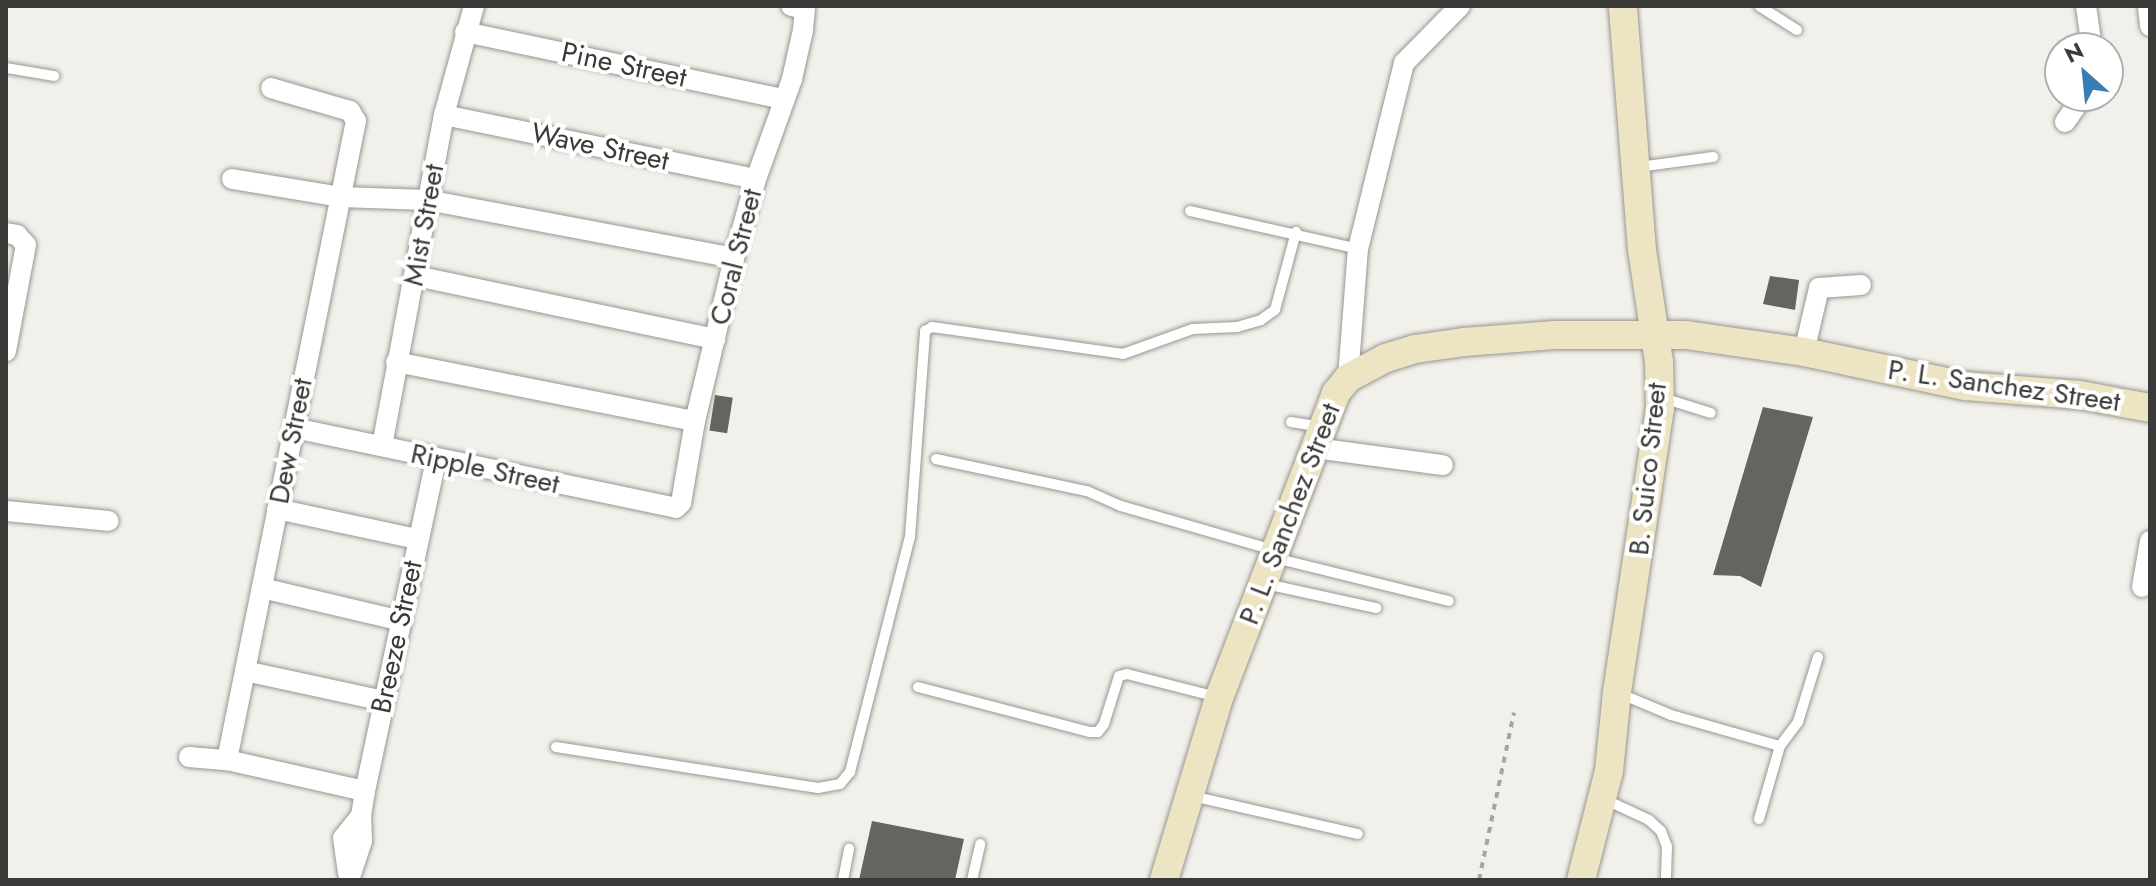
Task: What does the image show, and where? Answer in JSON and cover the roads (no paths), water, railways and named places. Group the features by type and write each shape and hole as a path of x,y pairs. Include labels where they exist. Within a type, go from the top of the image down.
{"street":[{"name":"Mist Street","path":"382,446 444,115 474,6"},
{"path":"1348,378 1358,249 1404,63 1460,6"},
{"path":"2086,6 2090,32"},
{"path":"2148,6 2150,26"},
{"name":"Coral Street","path":"676,508 681,503 695,421 734,258 756,179 792,79 801,7"},
{"name":"B. Suico Street","path":"1581,880 1609,771 1617,692 1640,556 1660,398 1656,334 1642,250 1626,8"},
{"name":"Pine Street","path":"465,32 784,99"},
{"name":"Dew Street","path":"227,760 356,121 350,111 271,88"},
{"path":"2065,122 2072,112"},
{"name":"Wave Street","path":"444,115 756,179"},
{"path":"232,179 341,197 427,200 734,258"},
{"path":"6,233 17,235 26,245 6,351"},
{"path":"416,276 715,339"},
{"path":"1804,352 1819,288 1861,285"},
{"name":"P. L. Sanchez Street","path":"1164,880 1219,698 1336,393 1348,378 1386,358 1427,347 1555,335 1656,334 1804,352 1966,386 2080,395 2150,408"},
{"path":"396,362 695,421"},
{"name":"Ripple Street","path":"294,428 676,508"},
{"path":"1318,438 1443,465"},
{"name":"Breeze Street","path":"349,880 362,841 361,816 365,791 436,459"},
{"path":"277,509 417,539"},
{"path":"6,511 109,521"},
{"path":"2142,587 2150,541"},
{"path":"262,588 402,621"},
{"path":"245,671 384,701"},
{"path":"189,757 227,760 365,791"}],"lane":[{"path":"1759,6 1797,30"},
{"path":"6,68 54,76"},
{"path":"1637,167 1713,157"},
{"path":"1190,211 1296,232 1358,249"},
{"path":"556,747 818,788 840,784 850,772 910,537 925,331 932,327 1123,354 1193,329 1237,327 1261,320 1275,310 1296,232"},
{"path":"1660,398 1711,413"},
{"path":"1291,422 1318,438"},
{"path":"936,459 1087,491 1376,608"},
{"path":"1271,564 1449,601"},
{"path":"1759,819 1780,746 1798,722 1818,657"},
{"path":"918,687 1098,732 1119,676 1127,674 1219,698"},
{"path":"1617,692 1671,715 1780,746"},
{"path":"1190,796 1358,834"},
{"path":"1602,798 1649,820 1661,831 1667,847 1666,880"},
{"path":"972,880 980,844"},
{"path":"843,880 849,849"}]}
